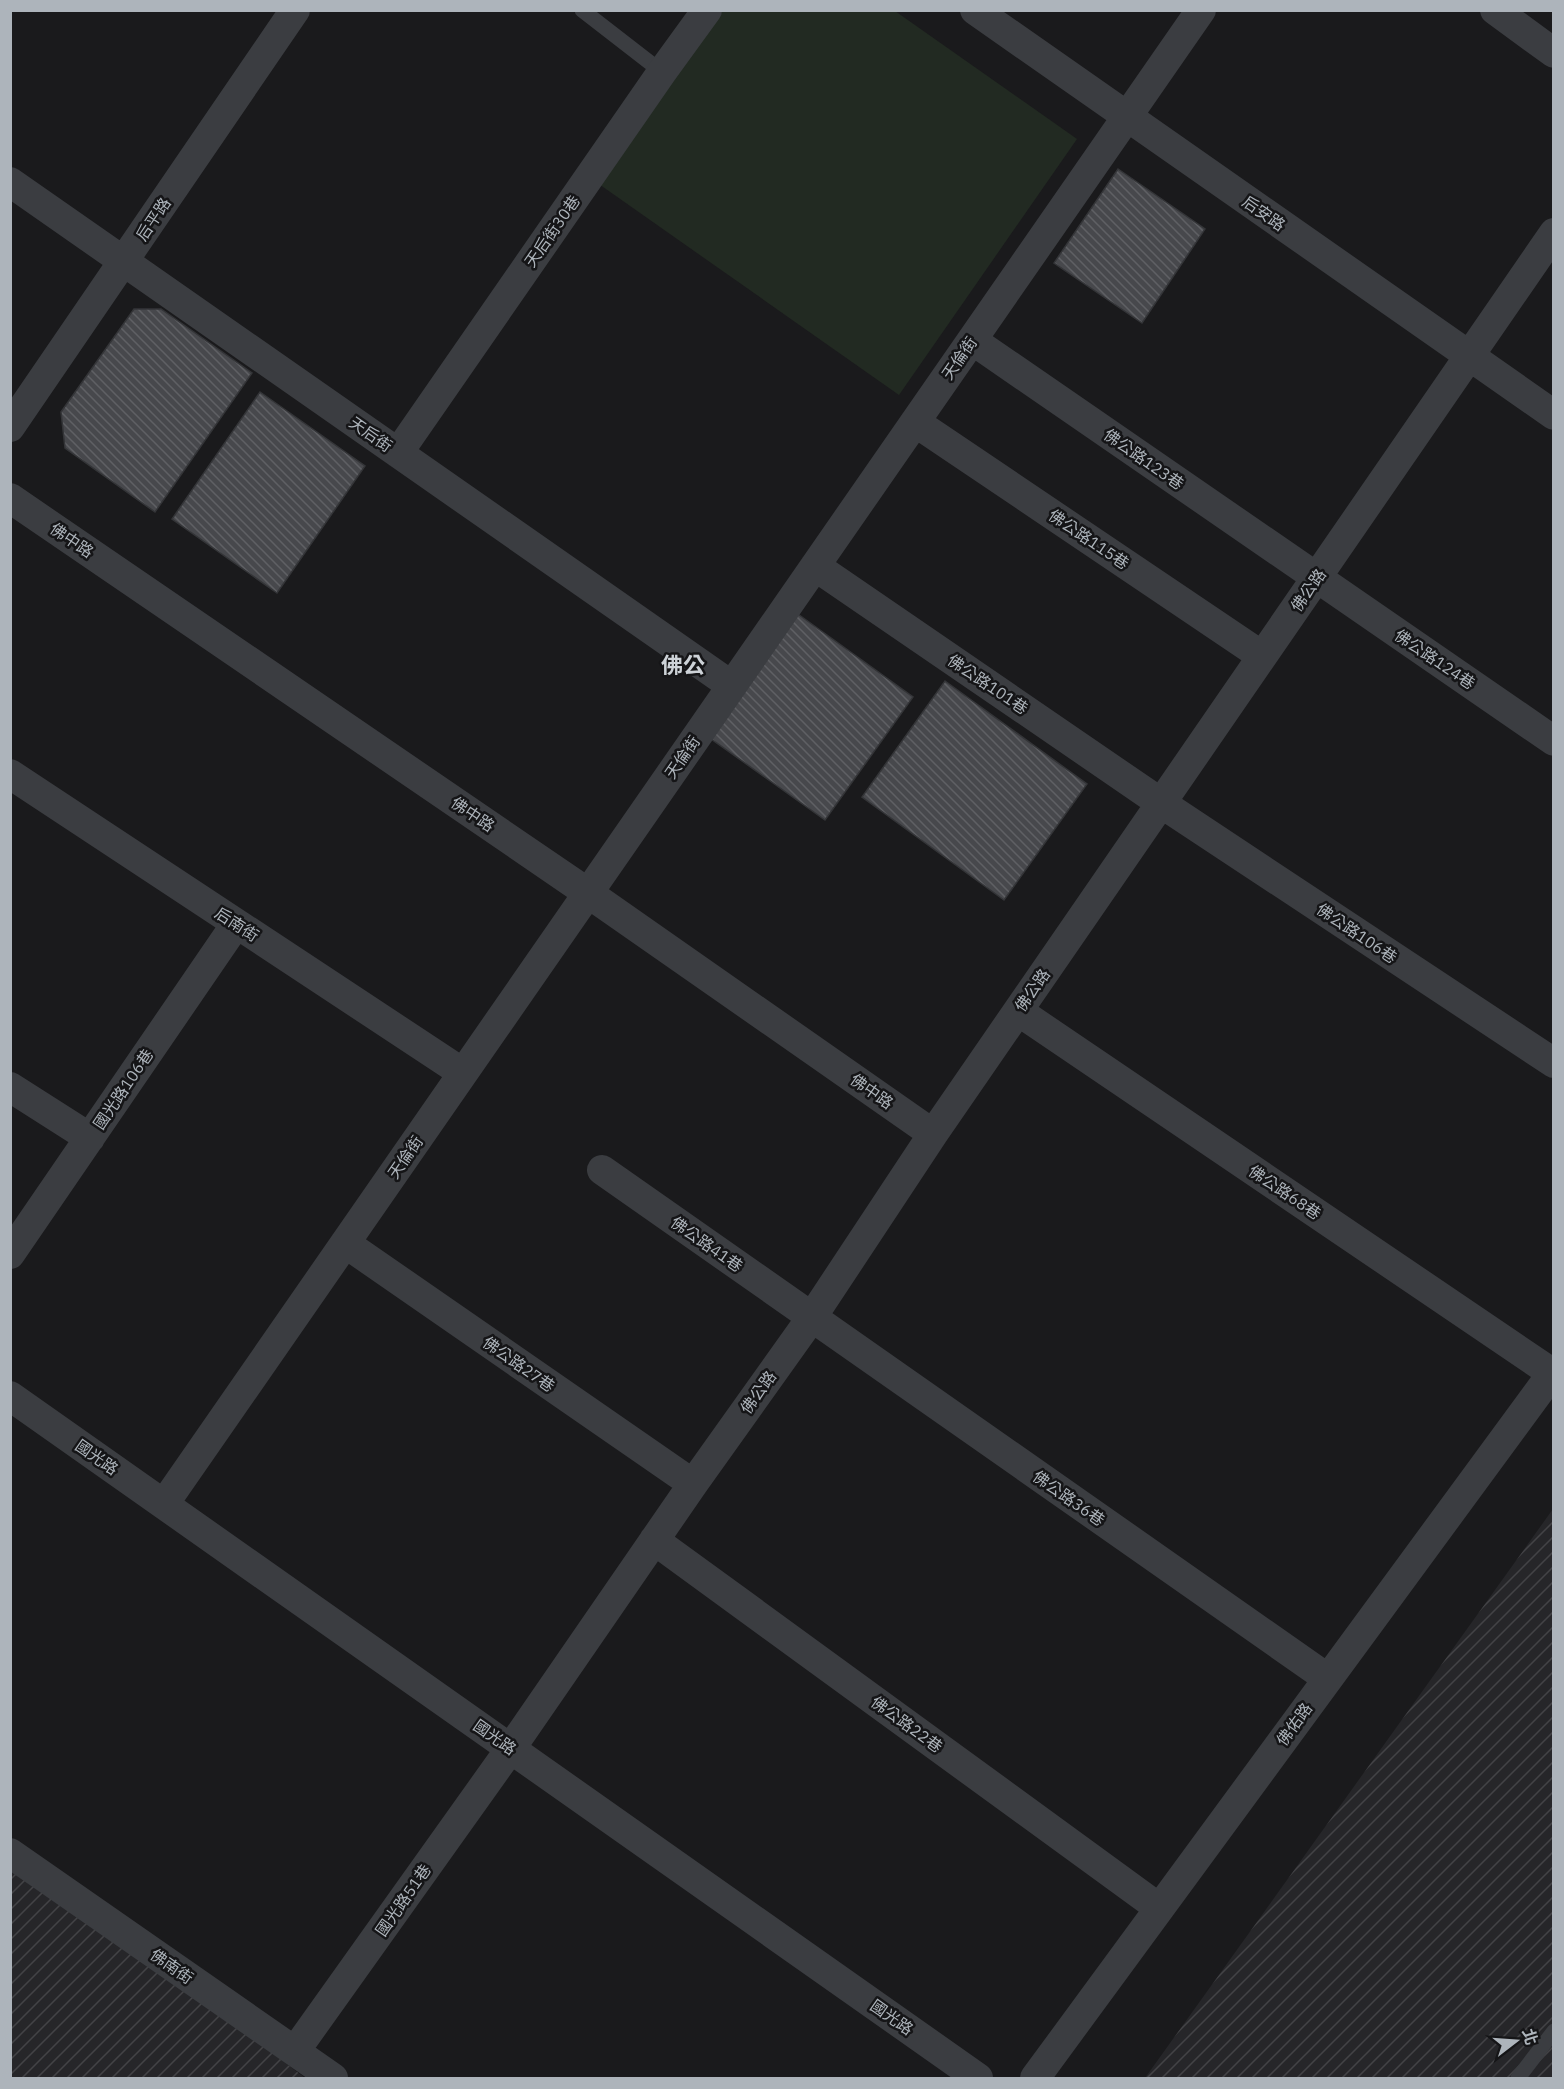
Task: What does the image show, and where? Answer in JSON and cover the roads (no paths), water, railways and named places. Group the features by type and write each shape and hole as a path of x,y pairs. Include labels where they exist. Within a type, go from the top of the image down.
{"street":[{"name":"后平路","path":"10,427 295,10"},
{"name":"天后街30巷","path":"398,453 707,10"},
{"name":"后安路","path":"975,10 1554,415"},
{"name":"天倫街","path":"164,1504 1201,10"},
{"path":"1495,10 1554,53"},
{"name":"天后街","path":"10,182 732,686"},
{"name":"佛公路","path":"511,1748 693,1484 812,1317 933,1134 1554,232"},
{"name":"佛公路123巷","path":"972,340 1316,578"},
{"name":"佛公路115巷","path":"915,422 1262,656"},
{"name":"佛中路","path":"10,498 588,893 933,1134"},
{"name":"佛公路101巷","path":"815,566 1161,803"},
{"name":"佛公路124巷","path":"1316,578 1554,741"},
{"name":"后南街","path":"10,774 463,1073"},
{"name":"佛公路106巷","path":"1161,803 1554,1063"},
{"name":"國光路106巷","path":"10,1254 236,924"},
{"name":"佛公路68巷","path":"1018,1011 1553,1372"},
{"path":"10,1087 90,1138"},
{"name":"佛公路41巷","path":"602,1170 812,1317"},
{"name":"佛公路27巷","path":"345,1243 693,1484"},
{"name":"佛公路36巷","path":"812,1317 1327,1678"},
{"name":"佛佑路","path":"1035,2079 1553,1372"},
{"name":"國光路","path":"10,1396 978,2079"},
{"name":"佛公路22巷","path":"654,1540 1159,1908"},
{"name":"國光路51巷","path":"295,2051 511,1748"},
{"name":"佛南街","path":"10,1853 333,2079"}],"lane":[{"path":"582,10 662,72"},
{"path":"1518,2079 1554,2031"}],"district":[{"name":"佛公","path":"683,665"}]}
